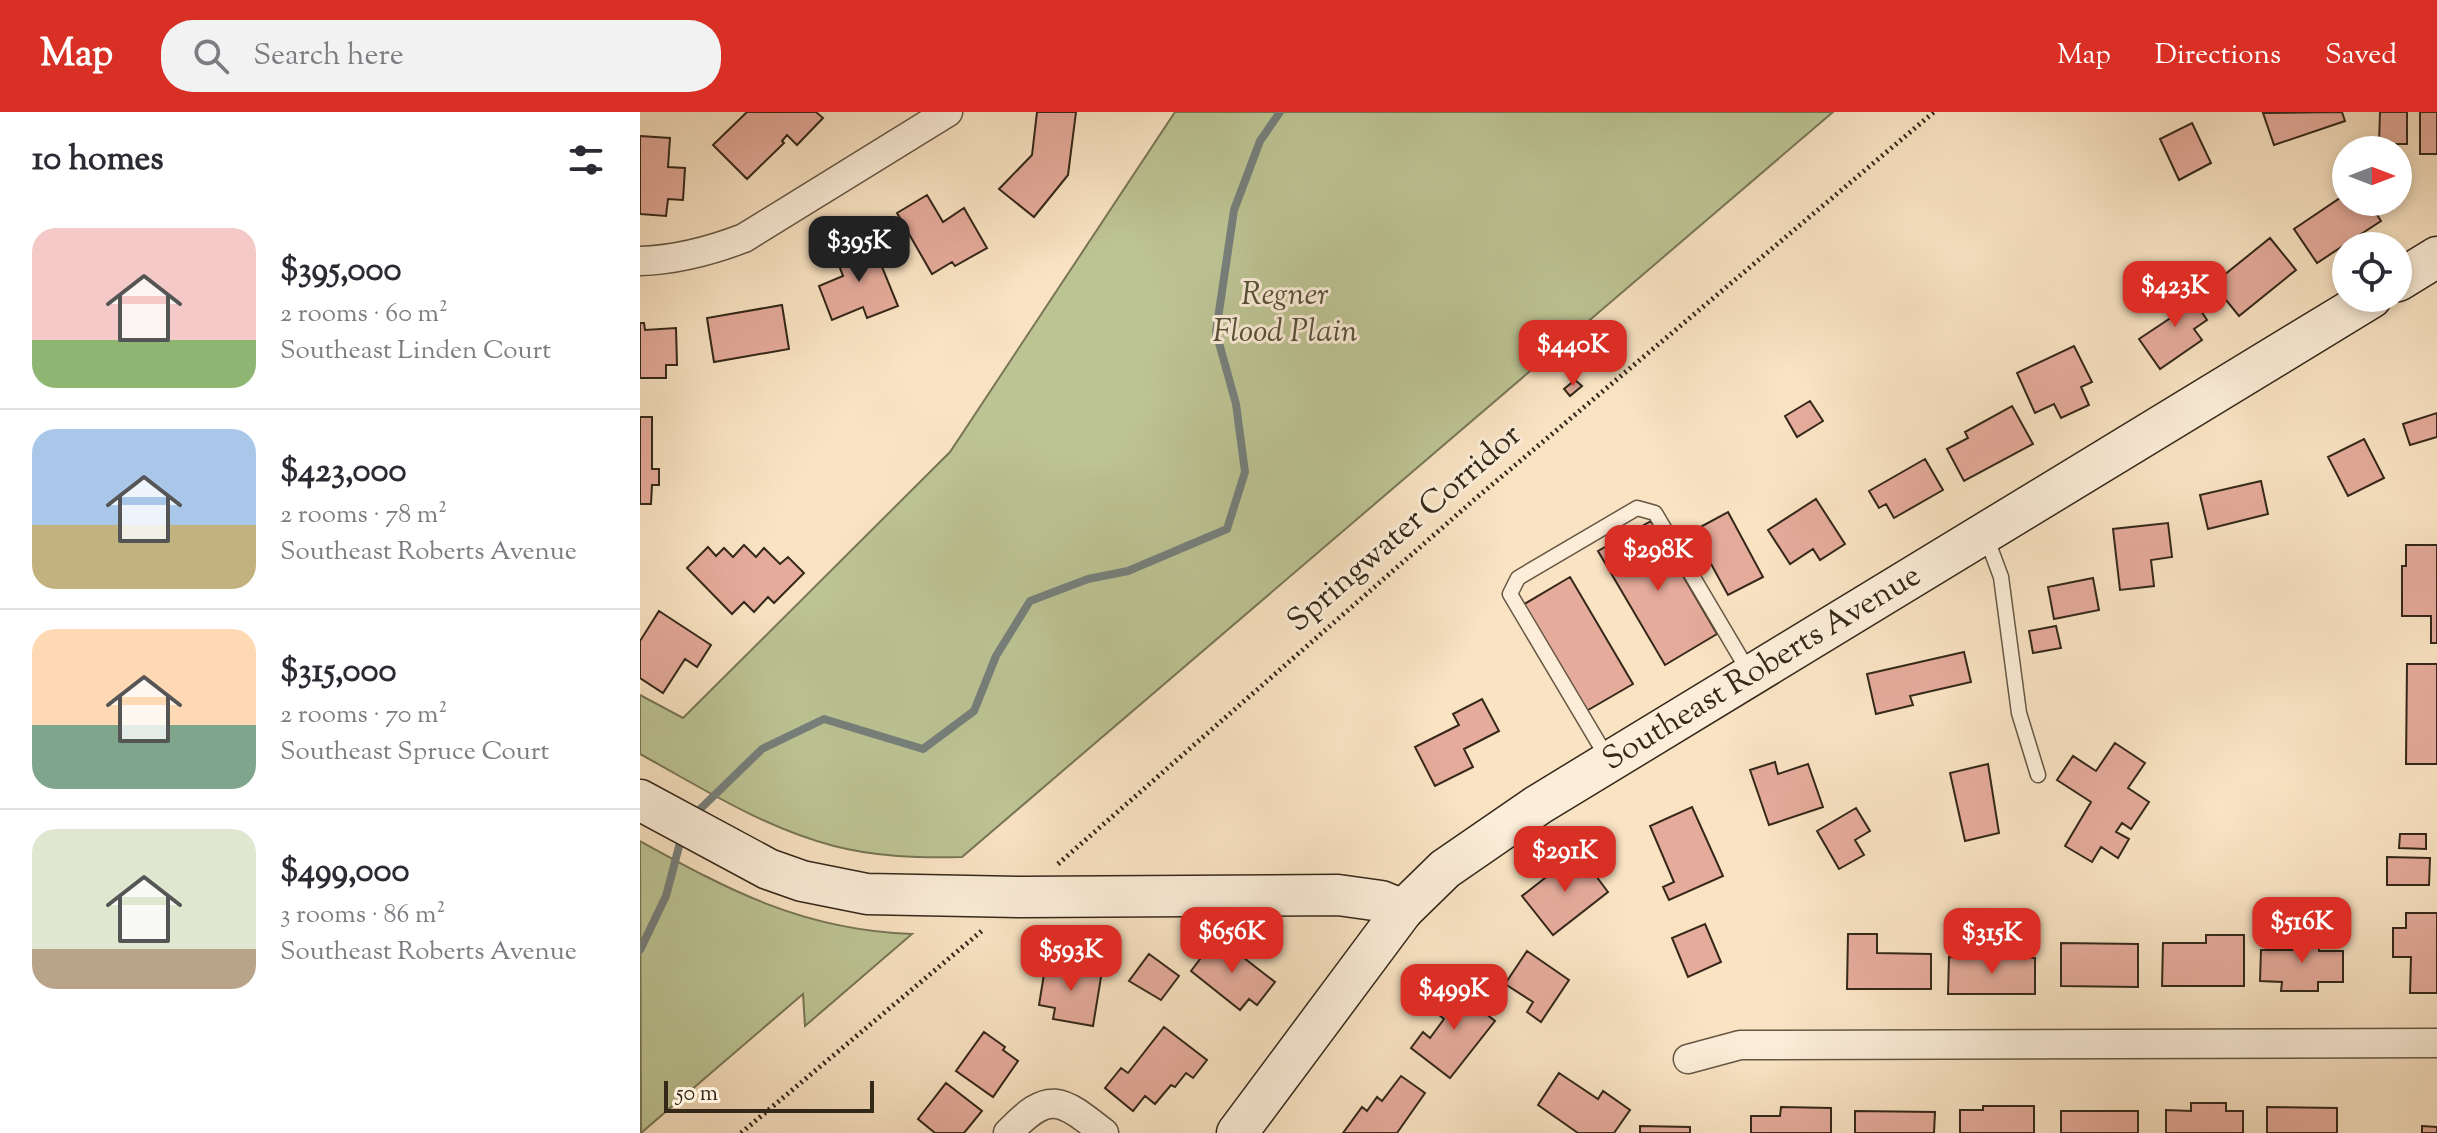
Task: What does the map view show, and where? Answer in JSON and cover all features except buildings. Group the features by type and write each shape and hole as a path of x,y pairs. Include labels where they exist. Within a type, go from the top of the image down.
{"street":[{"path":"640,261 691,255 744,238 948,112"},
{"path":"2412,272 2437,257"},
{"name":"Southeast Roberts Avenue","path":"1237,1133 1403,910 1465,854 1610,762 2348,312"},
{"path":"646,803 735,853 802,881 867,894 1008,897 1338,895 1362,896 1403,910"},
{"path":"1688,1059 1740,1045 2437,1043"},
{"path":"1008,1133 1034,1107 1059,1104 1104,1133"}],"lane":[{"path":"1610,762 1510,594 1518,578 1637,508 1655,513 1751,676"},
{"path":"1985,534 2001,577 2019,713 2038,775"}],"path":[{"name":"Springwater Corridor","path":"1057,864 1475,499 1934,112"},
{"path":"741,1133 985,928"}],"green space":[{"name":"Regner Flood Plain","path":"1175,112 1833,112 962,857 882,855 808,838 734,806 640,754 640,695 683,718 950,452"},
{"path":"640,841 738,892 770,905 837,925 912,934 805,1026 803,994 641,1133"}],"waterway":[{"path":"692,817 762,749 824,719 923,749 974,711 996,656 1030,601 1088,579 1128,571 1227,529 1245,472 1236,404 1216,332 1234,210 1260,141 1280,112"},
{"path":"640,950 666,896 682,835"}]}
